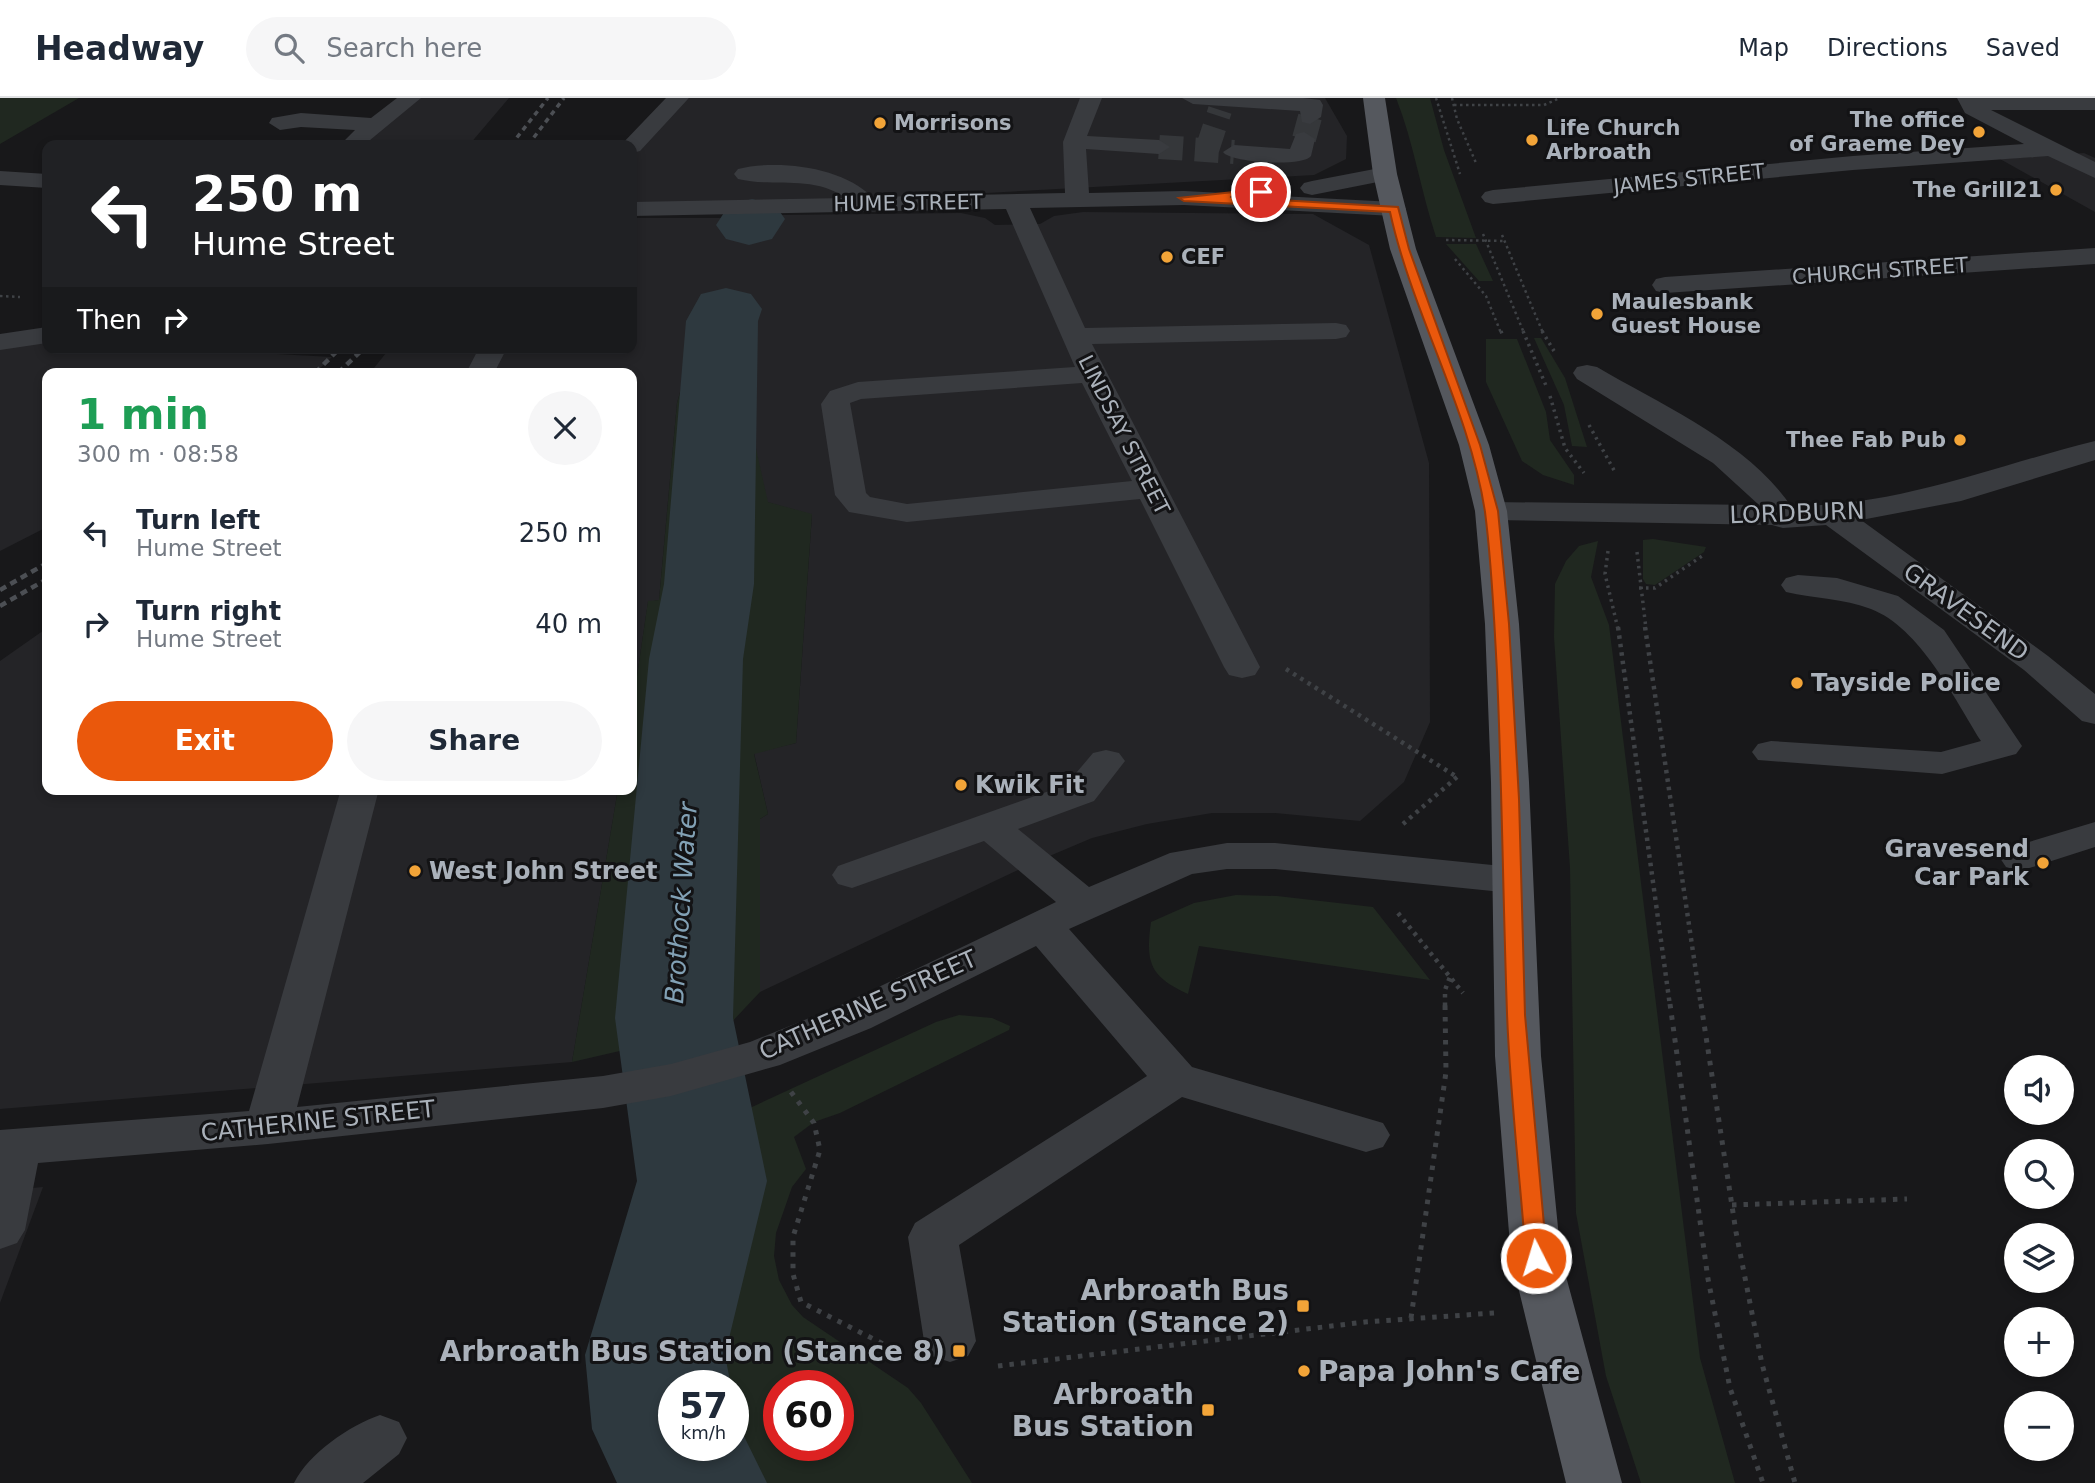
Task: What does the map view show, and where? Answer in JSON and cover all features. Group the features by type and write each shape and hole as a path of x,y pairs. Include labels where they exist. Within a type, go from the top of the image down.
{"main road":[{"path":"1374,98 1385,174 1404,249 1474,445 1491,511 1502,624 1511,799 1518,1056 1536,1258 1594,1483"}],"street":[{"path":"356,140 410,98"},
{"path":"637,141 678,98"},
{"path":"1077,199 1074,142 1091,98"},
{"path":"1193,98 1222,105 1312,105 1300,156 1234,152"},
{"path":"1968,100 2050,106 2095,104"},
{"path":"1968,100 1982,114 2095,171"},
{"path":"1269,154 1283,103"},
{"path":"280,122 302,120 375,125"},
{"path":"1074,142 1159,147"},
{"name":"JAMES STREET","path":"1493,197 1791,169 2052,149"},
{"path":"1771,157 1791,169"},
{"path":"746,174 821,175 856,191 865,204"},
{"name":"HUME STREET","path":"1184,198 1312,188 1385,174"},
{"path":"0,178 42,181"},
{"name":"HUME STREET","path":"637,209 1184,198 1394,209"},
{"name":"LINDSAY STREET","path":"1014,200 1092,374 1242,667"},
{"name":"CHURCH STREET","path":"1665,285 2095,256"},
{"path":"1075,337 1336,331"},
{"path":"0,342 42,336"},
{"path":"1587,373 1717,452 1775,502 1783,518"},
{"path":"1092,374 858,391 840,397 835,404 850,495 860,505 873,509 916,512 1150,489"},
{"name":"LORDBURN","path":"1491,511 1783,518 1833,516 1950,494 2095,450"},
{"name":"GRAVESEND","path":"1833,516 2036,663 2095,713"},
{"path":"1771,752 1942,763 2003,746 1932,637 1886,603 1837,588 1798,585"},
{"path":"1886,603 1934,588"},
{"path":"852,875 1080,793 1106,761"},
{"path":"268,1127 358,795"},
{"path":"990,826 1085,905"},
{"path":"2020,858 2095,834"},
{"name":"CATHERINE STREET","path":"9,1147 268,1127 603,1091 671,1080 764,1054 855,1017 1085,905 1184,862 1227,856 1275,856 1512,880"},
{"path":"1042,926 1177,1079 1366,1135"},
{"path":"947,1355 933,1237 1177,1079"},
{"path":"0,1230 9,1147"},
{"path":"322,1483 380,1438"}],"path":[{"path":"1436,98 1462,179"},
{"path":"1452,98 1478,169"},
{"path":"1454,105 1544,105 1560,98"},
{"path":"1481,228 1553,403 1565,448 1587,479"},
{"path":"1499,229 1538,323 1558,356"},
{"path":"1447,249 1439,240 1506,241"},
{"path":"1455,259 1486,296 1502,334"},
{"path":"1587,422 1604,446 1619,482"},
{"path":"1639,588 1655,588 1716,546 1718,516"},
{"path":"1609,545 1605,574 1618,622 1708,1279 1730,1388 1763,1483"},
{"path":"1636,550 1639,588 1732,1205 1762,1364 1795,1483"},
{"path":"1279,664 1457,777"},
{"path":"1457,763 1457,777 1402,825 1382,867 1382,894 1467,999"},
{"path":"1411,1318 1446,1072 1445,990 1450,977"},
{"path":"764,1054 814,1122 820,1145 816,1177 796,1225 791,1259 793,1282 801,1302 947,1355 1502,1312"},
{"path":"1732,1205 1907,1199"}],"shaded area":[{"path":"0,98 79,98 0,144"},
{"path":"420,98 509,98 473,140 365,140"},
{"path":"689,98 1325,98 1347,136 1346,159 1314,175 913,197 649,204 637,202 637,151"},
{"path":"1396,98 1430,98 1444,150 1476,238 1436,237"},
{"path":"2084,153 2095,158 2095,212 2000,159"},
{"path":"1083,212 1313,214 1369,245 1429,463 1430,722 1404,782 1360,821 1275,813 1212,813 1147,824 1092,838 1033,863 760,992 760,819 768,814 754,753 796,743 812,515 767,502 754,440 755,308 704,310 677,403 659,600 648,602 637,676 637,368 374,368 385,354 637,354 637,218 722,218 719,229 770,229 771,225 779,224 782,215 961,213 985,218 995,225 1040,224 1054,216"},
{"path":"1446,244 1476,244 1493,281 1479,281"},
{"path":"755,307 754,440 768,502 812,514 796,743 754,754 768,814 760,819 760,992 728,1026 572,1062 617,795 637,795 637,676 648,601 659,600 677,403 704,310"},
{"path":"0,334 42,338 42,354 278,354 332,357 320,368 42,368 42,530 0,551"},
{"path":"1534,338 1541,338 1565,378 1587,447 1572,446 1564,405"},
{"path":"1486,339 1517,339 1546,412 1550,440 1574,475 1574,485 1543,475 1522,461 1486,382"},
{"path":"1643,540 1706,547 1704,552 1655,585 1646,584 1643,579"},
{"path":"1598,541 1591,577 1609,625 1700,1358 1735,1483 1641,1483 1606,1376 1576,1213 1570,868 1554,637 1555,584 1566,561 1579,546"},
{"path":"42,632 42,795 617,795 572,1062 0,1109 0,661"},
{"path":"1236,895 1277,896 1373,907 1430,980 1199,946 1188,994 1158,975 1150,959 1151,922 1194,903"},
{"path":"959,1015 992,1018 1010,1026 1009,1030 840,1113 814,1122 794,1137 806,1169 792,1187 776,1233 774,1256 779,1280 792,1305 803,1317 908,1388 921,1403 972,1483 765,1483 736,1461 749,1461 749,1370 701,1370 697,1341 717,1255 728,1118 936,1022"},
{"path":"43,1187 0,1303 0,1191"}],"waterway":[{"name":"Brothock Water","path":"749,225 752,219"},
{"name":"Brothock Water","path":"692,1483 665,1429 655,1355 702,1181 674,1018 696,659 709,584 722,321 726,309"}],"tunnel":[{"path":"1207,150 1220,110"},
{"path":"1304,139 1310,117"},
{"path":"1159,147 1234,152"}],"railway":[{"path":"515,140 548,98"},
{"path":"532,140 564,98"},
{"path":"320,368 334,354"},
{"path":"343,368 358,354"},
{"path":"0,590 42,566"},
{"path":"0,606 42,582"}],"place":[{"name":"Morrisons","path":"880,123"},
{"name":"The office of Graeme Dey","path":"1979,132"},
{"name":"Life Church Arbroath","path":"1532,140"},
{"name":"The Grill21","path":"2056,190"},
{"name":"CEF","path":"1167,257"},
{"name":"Maulesbank Guest House","path":"1597,314"},
{"name":"Thee Fab Pub","path":"1960,440"},
{"name":"Tayside Police","path":"1797,683"},
{"name":"Kwik Fit","path":"961,785"},
{"name":"Gravesend Car Park","path":"2043,863"},
{"name":"West John Street","path":"415,871"},
{"name":"Arbroath Bus Station (Stance 2)","path":"1303,1306"},
{"name":"Arbroath Bus Station (Stance 8)","path":"959,1351"},
{"name":"Papa John's Cafe","path":"1304,1371"},
{"name":"Arbroath Bus Station","path":"1208,1410"}],"route":[{"path":"1261,192 1184,198 1361,205 1394,209 1404,249 1474,445 1491,511 1502,624 1511,799 1518,1056 1536,1258"}]}
